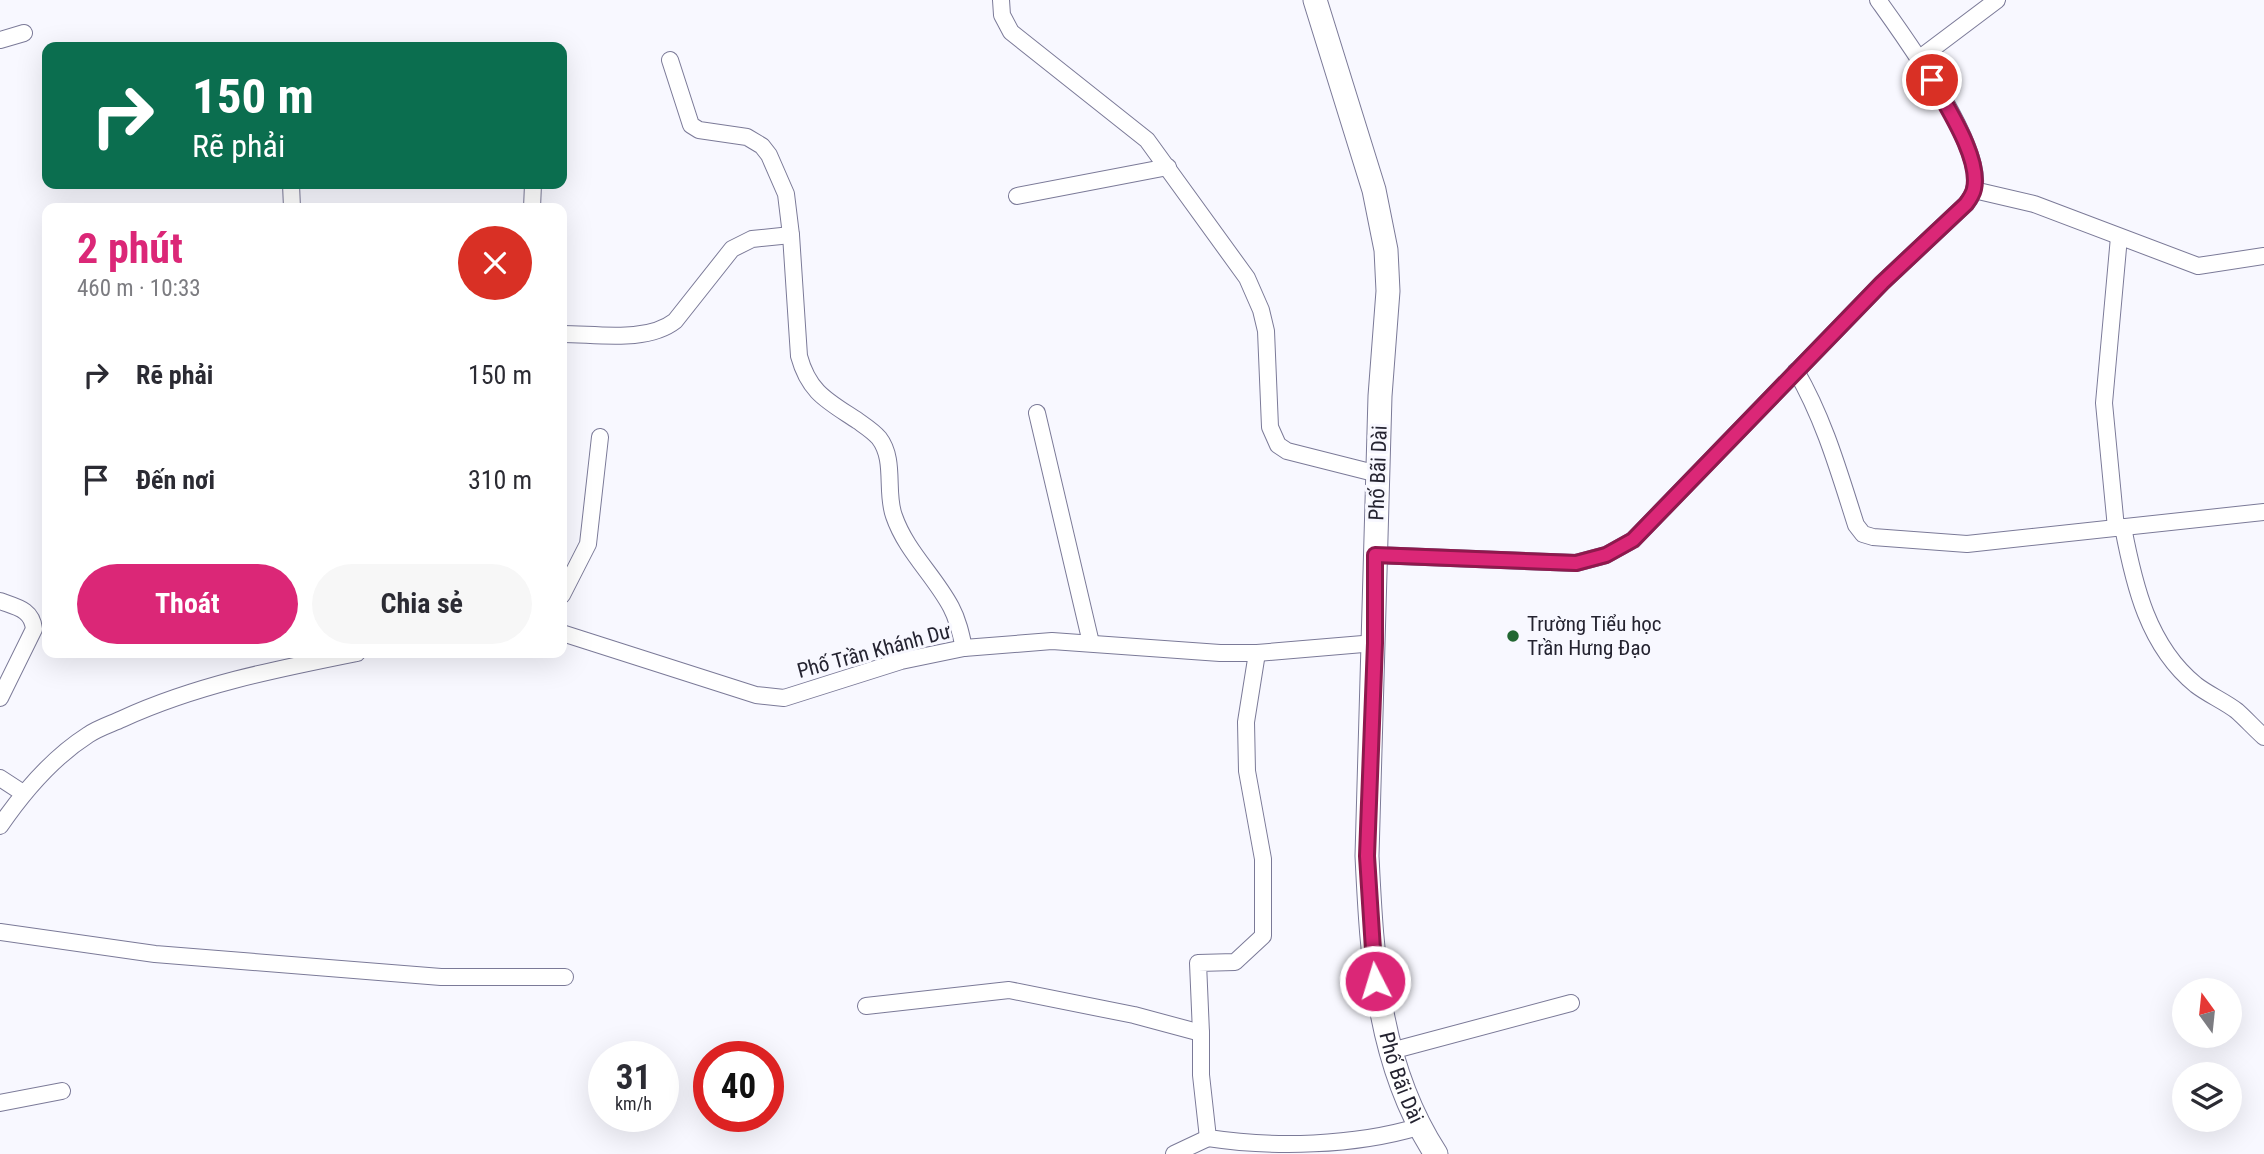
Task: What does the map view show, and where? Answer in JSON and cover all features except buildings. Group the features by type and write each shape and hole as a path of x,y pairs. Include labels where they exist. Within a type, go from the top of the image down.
{"street":[{"path":"1001,0 1002,15 1011,32 1147,140 1247,278 1261,310 1266,331 1270,427 1273,438 1287,451 1378,474"},
{"name":"Phố Bãi Dài","path":"1315,0 1374,190 1386,250 1388,291 1380,396 1367,856 1375,981 1391,1051 1400,1084 1418,1127 1436,1154"},
{"path":"1375,555 1576,563 1606,555 1633,540 1882,283 1955,217 1974,190 1975,177 1966,145 1920,58 1878,0"},
{"path":"1920,58 1997,0"},
{"path":"0,40 24,33"},
{"path":"670,60 691,125 699,130 747,137 762,146 786,194 799,356 803,371 809,384 819,394 879,438 886,451 892,513 900,531 953,610 964,648"},
{"path":"1017,196 1168,167"},
{"path":"1974,190 2035,204 2198,266 2264,256"},
{"path":"567,334 643,335 667,328 732,249 752,239 791,235"},
{"path":"2119,237 2104,403 2120,528 2142,607 2173,663 2197,685 2236,711 2264,737"},
{"path":"1796,371 1826,432 1856,525 1863,534 1908,541 1967,544 2264,512"},
{"path":"1037,413 1091,643"},
{"path":"567,585 588,544 600,437"},
{"path":"0,601 27,611 31,615 34,629 0,698"},
{"name":"Phố Trần Khánh Dư","path":"567,635 756,695 784,698 901,661 964,648 1052,641 1220,653 1257,653 1375,643"},
{"path":"1208,1138 1201,1075 1202,1033 1198,963 1235,962 1263,936 1263,859 1247,771 1247,722 1257,653"},
{"path":"0,826 23,793 89,734 139,711 187,694 266,672 333,658"},
{"path":"0,778 23,793"},
{"path":"0,932 155,954 441,977 565,977"},
{"path":"866,1006 1009,990 1134,1015 1202,1033"},
{"path":"1391,1051 1571,1003"},
{"path":"0,1103 62,1091"},
{"path":"1174,1154 1208,1138 1246,1144 1325,1142 1387,1136 1418,1127"}],"place":[{"name":"Trường Tiểu học Trần Hưng Đạo","path":"1513,636"}],"route":[{"path":"1375,981 1367,856 1375,643 1375,555 1576,563 1606,555 1633,540 1882,283 1966,204 1974,190 1972,163 1956,124 1932,80"}]}
